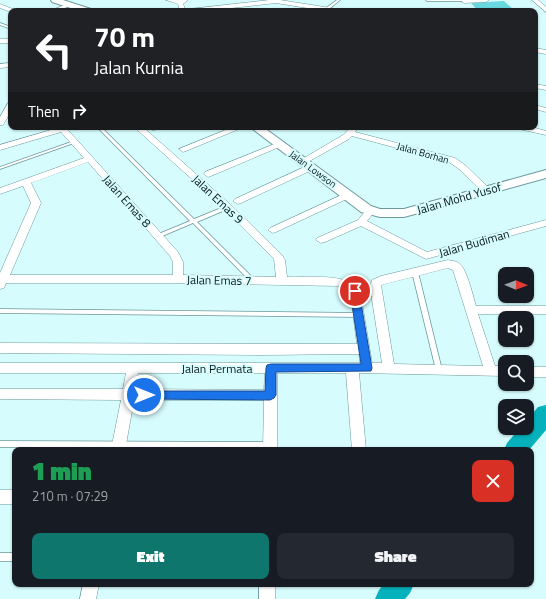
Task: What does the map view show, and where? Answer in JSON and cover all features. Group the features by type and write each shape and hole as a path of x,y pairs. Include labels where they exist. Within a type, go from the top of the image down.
{"street":[{"path":"54,0 78,8"},
{"path":"169,0 183,1"},
{"path":"213,8 276,0 316,8"},
{"path":"463,0 486,0"},
{"path":"463,0 470,7"},
{"path":"535,0 546,10"},
{"path":"61,8 68,5"},
{"path":"0,123 8,114"},
{"path":"0,148 59,130"},
{"name":"Jalan Emas 8","path":"67,130 89,159 177,258 178,279"},
{"name":"Jalan Emas 9","path":"141,130 228,207 278,257 280,260 282,281"},
{"path":"183,149 232,130"},
{"name":"Jalan Lowson","path":"260,130 370,211"},
{"path":"238,201 307,164 339,142 353,130"},
{"name":"Jalan Borhan","path":"353,130 452,160 462,167 486,190"},
{"path":"534,130 546,133"},
{"path":"208,174 280,145"},
{"path":"0,191 89,159"},
{"name":"Jalan Mohd Yusof","path":"370,211 386,214 404,213 546,174"},
{"path":"2,283 36,203 26,182"},
{"path":"273,230 348,195"},
{"path":"321,240 361,222 370,211"},
{"name":"Jalan Budiman","path":"361,222 426,256 546,223"},
{"path":"389,368 375,287 376,283 381,280 448,264 454,265 458,268 491,371"},
{"name":"Jalan Emas 7","path":"2,283 178,279 252,280 346,284 354,288 355,291 367,368"},
{"path":"472,310 546,310"},
{"path":"0,348 254,350 365,349"},
{"name":"Jalan Permata","path":"0,368 389,368 498,371"},
{"path":"119,447 133,368"},
{"path":"270,447 271,368"},
{"path":"352,368 359,447"},
{"path":"534,372 546,372"},
{"path":"0,394 270,395"},
{"path":"0,497 12,497"},
{"path":"88,599 90,587"},
{"path":"267,587 267,599"}],"lane":[{"path":"329,8 339,0"},
{"path":"427,0 463,0"},
{"path":"101,130 252,280"},
{"path":"0,168 75,142"},
{"path":"158,236 228,207"},
{"path":"415,272 439,370"},
{"path":"0,311 359,314"},
{"path":"0,444 119,447"},
{"path":"0,557 12,557"}],"shaded area":[{"path":"504,1 512,8 475,8 471,3"}],"waterway":[{"path":"518,447 546,414"},
{"path":"388,599 398,587"}],"route":[{"path":"144,395 270,395 271,368 367,368 355,291"}]}
